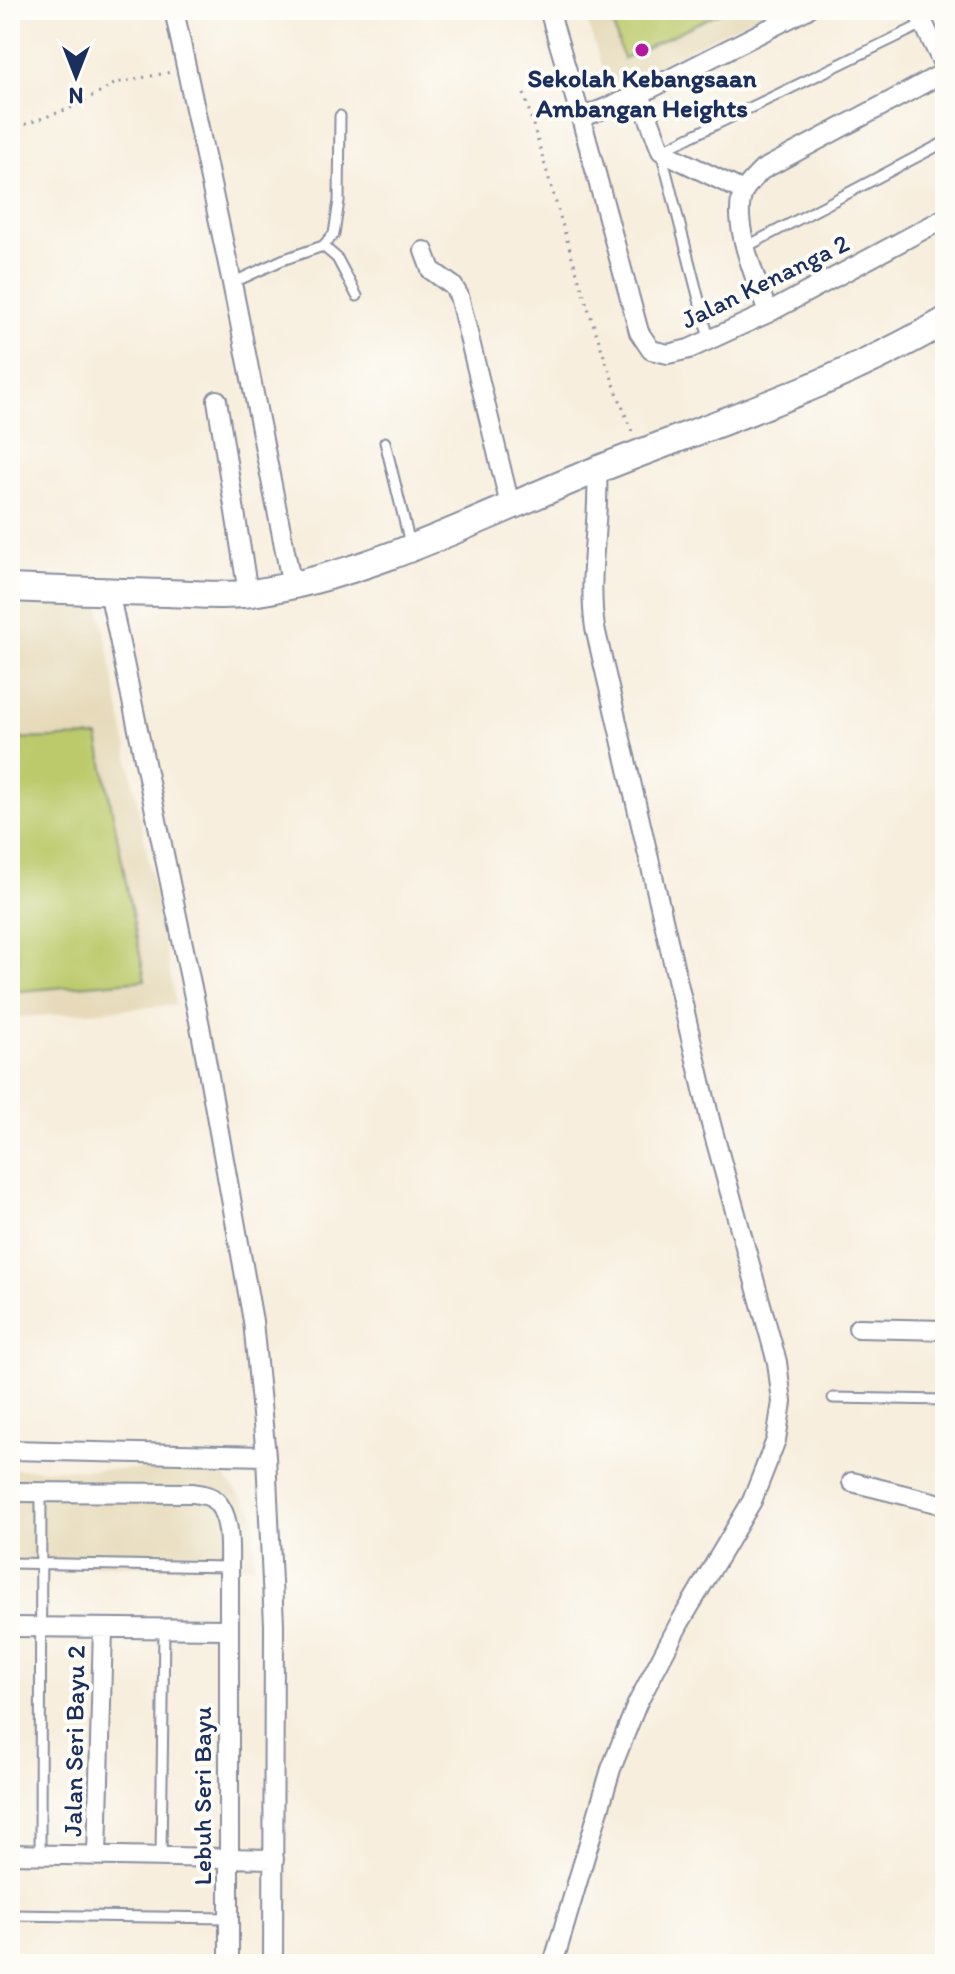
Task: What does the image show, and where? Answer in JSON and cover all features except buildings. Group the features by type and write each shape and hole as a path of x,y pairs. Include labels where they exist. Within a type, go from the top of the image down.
{"main road":[{"path":"10,588 248,593 292,586 367,564 640,453 797,395 945,321"}],"street":[{"path":"174,10 292,586"},
{"name":"Jalan Kenanga 2","path":"549,10 639,332 651,350 668,354 689,349 768,313 945,218"},
{"path":"581,118 640,94 806,10"},
{"path":"768,313 744,248 740,219 743,191 762,170 945,70 920,17"},
{"path":"640,94 661,151 743,191"},
{"path":"424,251 431,270 453,286 459,296 510,505"},
{"path":"217,400 248,593"},
{"path":"553,1964 611,1769 637,1704 679,1624 752,1501 776,1440 782,1402 777,1362 711,1124 595,628 591,577 597,515 597,470"},
{"path":"109,591 200,1026 253,1321 266,1456 274,1624 273,1964"},
{"path":"858,1328 945,1330"},
{"path":"10,1450 266,1456"},
{"path":"852,1482 945,1505"},
{"path":"10,1492 41,1492"},
{"name":"Lebuh Seri Bayu","path":"41,1492 193,1493 212,1498 222,1512 229,1534 229,1964"},
{"path":"10,1627 228,1629"},
{"name":"Jalan Seri Bayu 2","path":"97,1856 103,1628"},
{"path":"10,1854 274,1859"}],"lane":[{"path":"709,339 661,151 920,17"},
{"path":"232,283 282,260 323,246 334,234 339,216 340,116"},
{"path":"744,248 945,142"},
{"path":"323,246 337,258 357,296"},
{"path":"385,442 411,547"},
{"path":"833,1398 945,1400"},
{"path":"40,1854 41,1492"},
{"path":"10,1563 229,1567"},
{"path":"161,1857 164,1628"},
{"path":"10,1915 228,1918"}],"path":[{"path":"10,130 73,107 116,83 187,70"},
{"path":"524,94 586,302 640,453"}],"shaded area":[{"name":"Sekolah Kebangsaan Ambangan Heights","path":"584,10 769,10 609,90"},
{"path":"99,602 176,1005 10,1018 10,607"},
{"path":"10,1469 219,1470 254,1512 254,1566 10,1565"}],"green space":[{"path":"609,10 725,10 623,59"},
{"path":"98,737 145,980 10,992 10,739"}],"place":[{"name":"Sekolah Kebangsaan Ambangan Heights","path":"642,50"}]}
